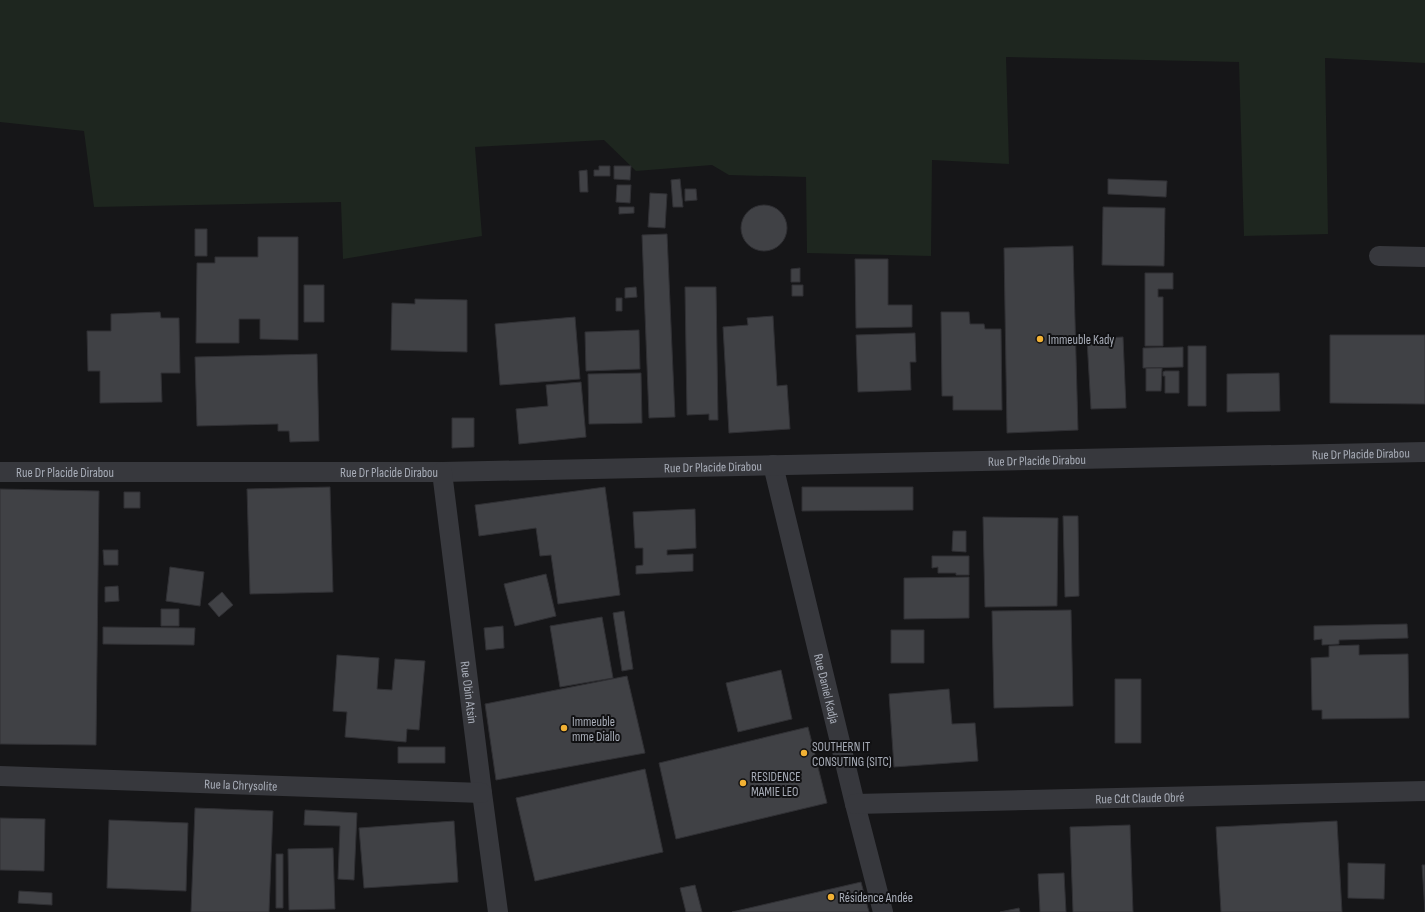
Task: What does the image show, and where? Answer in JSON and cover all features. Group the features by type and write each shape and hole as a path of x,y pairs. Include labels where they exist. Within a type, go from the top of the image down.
{"street":[{"path":"1380,256 1425,257"},
{"name":"Rue Dr Placide Dirabou","path":"0,472 442,472 1425,452"},
{"name":"Rue Daniel Kadja","path":"773,465 855,804 883,912"},
{"name":"Rue Obin Atsin","path":"442,472 498,912"},
{"name":"Rue la Chrysolite","path":"0,776 482,793"},
{"name":"Rue Cdt Claude Obré","path":"855,804 1425,791"}],"shaded area":[{"path":"0,0 1425,0 1425,63 1325,58 1328,234 1244,236 1239,62 1006,57 1009,164 932,160 931,256 807,253 806,177 729,175 712,165 636,171 604,140 475,147 482,236 343,259 341,202 94,207 84,131 0,122"}],"building":[{"path":"599,166 610,166 610,176 594,176 594,170 599,170"},
{"path":"614,166 631,166 630,180 614,179"},
{"path":"587,170 588,192 580,192 579,171"},
{"path":"680,179 683,207 673,207 671,180"},
{"path":"1108,179 1167,181 1166,197 1108,194"},
{"path":"617,185 631,185 630,203 616,202"},
{"path":"685,189 696,189 697,200 685,201"},
{"path":"650,193 667,194 665,228 648,227"},
{"path":"759,205 769,205 777,209 783,215 787,223 787,233 783,241 777,247 769,251 759,251 751,247 745,241 741,233 741,223 745,215 751,209"},
{"path":"619,207 634,207 634,213 619,214"},
{"path":"1103,207 1165,208 1164,266 1102,265"},
{"path":"195,229 207,229 207,256 195,256"},
{"path":"667,234 675,417 649,418 642,235"},
{"path":"258,237 298,237 298,340 260,339 260,319 239,319 239,343 196,343 197,263 215,263 215,257 258,257"},
{"name":"Immeuble Kady","path":"1073,246 1078,430 1007,433 1004,248"},
{"path":"855,259 888,259 888,305 912,305 912,327 856,328"},
{"path":"800,268 800,282 791,282 791,269"},
{"path":"1145,273 1173,273 1173,289 1158,289 1158,297 1163,297 1163,346 1145,346"},
{"path":"304,285 324,285 324,322 304,322"},
{"path":"792,285 803,285 803,296 792,296"},
{"path":"636,287 637,297 625,298 625,288"},
{"path":"685,287 716,287 718,420 709,420 709,414 687,415"},
{"path":"616,298 622,298 622,311 616,311"},
{"path":"415,299 467,300 467,352 391,350 392,303 415,304"},
{"path":"160,312 161,318 179,318 180,373 161,373 162,402 100,403 100,371 88,371 87,331 111,331 111,314"},
{"path":"941,312 969,312 970,324 984,324 985,329 1001,329 1002,410 953,410 953,396 942,396"},
{"path":"773,316 777,386 787,385 790,429 729,433 723,327 748,325 747,318"},
{"path":"575,317 580,379 500,385 495,324"},
{"path":"639,330 640,369 586,371 585,332"},
{"path":"915,333 916,362 910,362 911,390 858,392 856,335"},
{"path":"1330,335 1425,335 1425,404 1330,403"},
{"path":"1123,337 1126,408 1091,409 1087,339"},
{"path":"1188,346 1206,346 1206,406 1188,406"},
{"path":"1183,347 1183,367 1143,368 1143,348"},
{"path":"317,354 319,441 290,442 289,431 278,431 278,424 197,426 195,357"},
{"path":"1146,368 1162,368 1161,391 1146,391"},
{"path":"1179,371 1179,393 1165,393 1165,376 1163,376 1163,372"},
{"path":"641,373 642,423 589,424 588,374"},
{"path":"1279,373 1280,411 1227,412 1227,374"},
{"path":"581,382 586,437 519,444 516,409 548,406 546,385"},
{"path":"452,418 474,418 474,447 452,448"},
{"path":"330,487 333,592 250,594 247,489"},
{"path":"605,487 620,595 558,604 551,555 540,556 536,528 479,536 475,505"},
{"path":"802,487 913,487 913,510 802,511"},
{"path":"0,489 99,491 96,745 0,744"},
{"path":"124,492 140,492 140,508 124,508"},
{"path":"695,509 696,548 667,550 667,555 693,554 693,571 636,574 636,566 643,565 643,548 635,548 633,512"},
{"path":"1063,516 1078,516 1079,596 1065,597"},
{"path":"983,517 1058,518 1057,606 985,607"},
{"path":"953,531 966,531 966,552 952,551"},
{"path":"103,550 118,550 118,565 104,565"},
{"path":"932,556 969,556 969,575 938,573 938,567 932,568"},
{"path":"170,567 204,572 200,606 166,601"},
{"path":"546,574 556,616 515,626 504,584"},
{"path":"969,577 969,618 904,619 904,578"},
{"path":"118,586 119,601 105,602 105,587"},
{"path":"222,592 233,605 219,617 208,604"},
{"path":"161,609 179,609 179,626 161,626"},
{"path":"1071,610 1073,706 994,708 992,611"},
{"path":"624,611 633,669 622,671 613,613"},
{"path":"602,617 613,678 560,687 550,626"},
{"path":"1407,624 1408,638 1339,640 1339,644 1322,645 1322,639 1314,640 1314,626"},
{"path":"503,626 504,648 486,650 484,628"},
{"path":"103,627 195,628 194,645 103,644"},
{"path":"891,630 924,630 924,663 891,663"},
{"path":"1359,645 1359,655 1408,654 1409,718 1322,719 1322,710 1312,710 1311,658 1329,657 1329,646"},
{"path":"337,655 379,658 377,689 392,690 395,659 425,661 419,730 407,729 406,742 345,737 347,712 333,711"},
{"path":"781,670 792,719 738,732 726,683"},
{"name":"Immeuble mme Diallo","path":"627,676 645,753 496,780 485,704"},
{"path":"1115,679 1141,679 1141,743 1115,743"},
{"path":"949,689 952,724 975,723 978,761 894,767 889,694"},
{"name":"RESIDENCE MAMIE LEO","path":"808,727 827,803 676,839 659,763"},
{"path":"398,747 445,747 445,763 398,763"},
{"path":"645,769 663,852 535,881 516,798"},
{"path":"195,808 273,811 269,912 191,912"},
{"path":"305,810 357,813 354,880 338,879 340,826 304,825"},
{"path":"0,818 45,819 44,871 0,870"},
{"path":"109,820 188,823 186,891 107,888"},
{"path":"454,821 458,882 364,888 359,828"},
{"path":"1337,821 1342,912 1221,912 1216,827"},
{"path":"1130,825 1133,912 1073,912 1070,827"},
{"path":"333,848 335,909 289,910 288,849"},
{"path":"276,854 283,854 283,908 276,908"},
{"path":"1348,863 1385,864 1384,899 1348,898"},
{"path":"1422,865 1425,865 1425,912"},
{"path":"1064,873 1066,912 1040,912 1038,874"},
{"name":"Résidence Andée","path":"861,882 869,912 732,912"},
{"path":"695,885 702,912 686,912 680,888"},
{"path":"19,891 52,893 52,905 18,903"},
{"path":"1019,908 1020,912 1000,912"}],"place":[{"name":"Immeuble Kady","path":"1040,339"},
{"name":"Immeuble mme Diallo","path":"564,728"},
{"name":"SOUTHERN IT CONSUTING (SITC)","path":"804,753"},
{"name":"RESIDENCE MAMIE LEO","path":"743,783"},
{"name":"Résidence Andée","path":"831,897"}]}
